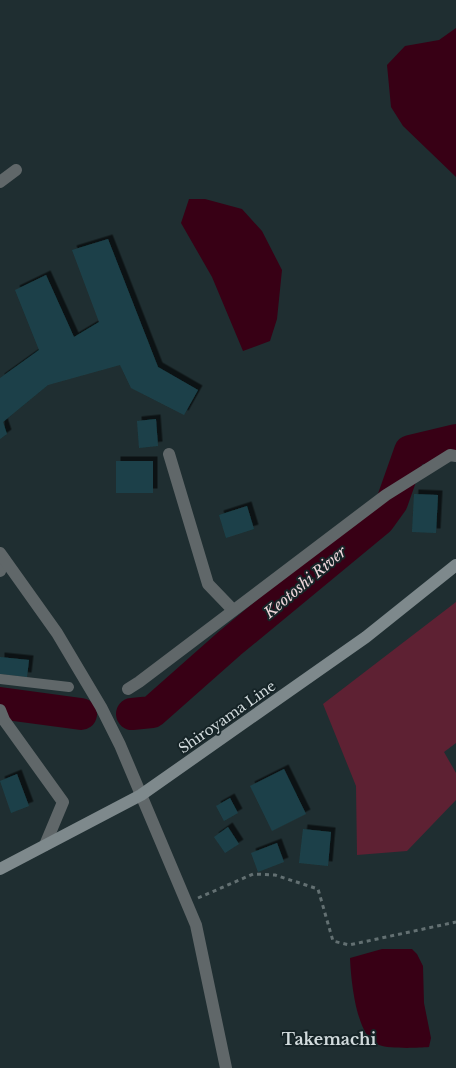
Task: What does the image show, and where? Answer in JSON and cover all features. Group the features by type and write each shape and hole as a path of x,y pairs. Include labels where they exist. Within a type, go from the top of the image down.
{"main road":[{"name":"Shiroyama Line","path":"0,869 141,795 366,637 456,565"}],"street":[{"path":"0,182 16,170"},
{"path":"169,454 208,584 233,610"},
{"path":"128,689 140,682 386,495 450,455 456,456"},
{"path":"1,561 57,633 96,699 120,745 196,925 226,1068"},
{"path":"0,710 4,720 63,802 45,845"}],"lane":[{"path":"0,679 69,688"}],"path":[{"path":"187,903 253,874 275,875 318,889 333,941 349,945 456,922"}],"shaded area":[{"path":"456,28 456,177 403,126 391,107 387,65 405,46 439,40"},
{"path":"189,199 205,199 242,209 262,231 282,270 277,319 270,341 243,351 212,277 181,223"},
{"path":"456,602 456,743 444,752 456,773 456,800 407,851 357,855 356,786 323,704"},
{"path":"382,949 412,949 423,966 424,1003 431,1038 429,1047 404,1048 379,1045 371,1040 365,1031 356,1007 350,958"}],"building":[{"path":"108,239 158,367 198,390 184,415 131,388 120,365 48,385 3,422 7,434 0,439 0,378 39,350 15,290 46,275 74,337 99,322 72,250"},
{"path":"156,419 158,446 139,448 137,421"},
{"path":"116,461 153,461 153,493 116,493"},
{"path":"414,494 438,495 436,533 412,532"},
{"path":"247,506 254,529 226,538 219,515"},
{"path":"0,657 29,660 27,677 0,674"},
{"path":"284,769 306,814 272,831 250,786"},
{"path":"17,774 29,806 11,813 0,781"},
{"path":"230,798 238,813 224,821 216,806"},
{"path":"228,827 239,844 225,853 214,837"},
{"path":"303,829 331,832 328,866 299,863"},
{"path":"277,843 284,862 258,872 251,853"}],"waterway":[{"name":"Keotoshi River","path":"132,714 152,712 230,643 379,520 392,502 410,451 456,440"},
{"name":"Keotoshi River","path":"0,703 81,714"}],"district":[{"name":"Takemachi","path":"329,1039"}]}
